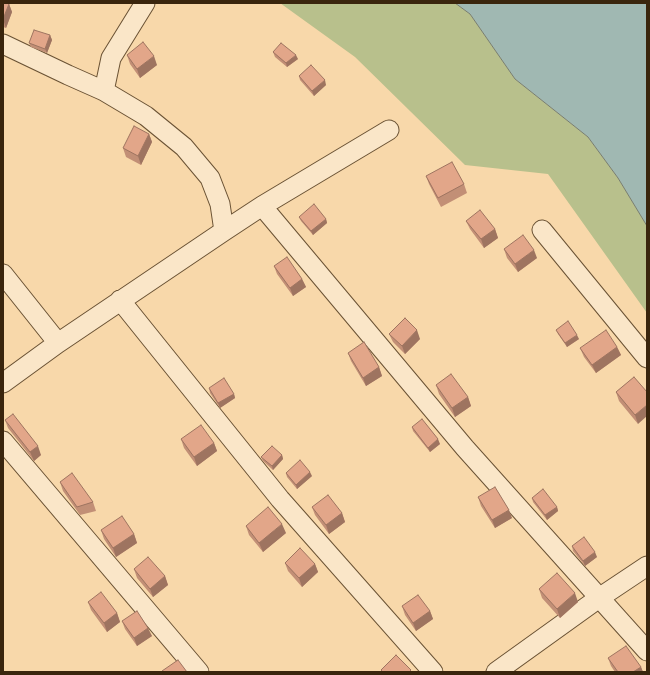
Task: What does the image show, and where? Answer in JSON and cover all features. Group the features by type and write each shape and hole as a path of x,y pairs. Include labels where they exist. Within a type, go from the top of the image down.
{"street":[{"path":"104,91 112,58 145,3"},
{"path":"3,44 104,91 146,116 184,147 210,178 220,204 224,231"},
{"path":"3,383 120,300 262,206 389,130"},
{"path":"262,206 465,448 647,651"},
{"path":"542,230 647,358"},
{"path":"3,274 58,343"},
{"path":"120,300 280,499 433,672"},
{"path":"3,441 200,672"},
{"path":"496,672 599,598 647,566"}],"green space":[{"path":"280,3 455,3 470,14 515,79 588,137 618,178 647,226 647,313 548,174 465,165 355,57"}],"water":[{"path":"455,3 647,3 647,226 618,178 588,137 515,79 470,14"}],"building":[{"path":"3,3 9,4 3,19"},
{"path":"34,30 50,35 45,49 29,43"},
{"path":"143,42 154,56 137,69 127,55"},
{"path":"281,43 296,55 286,63 273,52"},
{"path":"311,65 325,80 312,91 299,76"},
{"path":"134,126 149,134 138,156 123,148"},
{"path":"452,162 464,184 438,198 426,176"},
{"path":"314,204 326,219 311,231 299,217"},
{"path":"480,210 495,229 481,239 466,221"},
{"path":"523,235 534,250 515,264 504,249"},
{"path":"287,257 302,279 290,288 274,266"},
{"path":"405,318 417,330 402,346 389,334"},
{"path":"568,321 577,335 565,343 556,330"},
{"path":"606,330 617,347 592,365 580,348"},
{"path":"364,342 379,367 363,378 348,353"},
{"path":"451,374 468,397 452,408 436,385"},
{"path":"634,377 647,392 647,405 635,415 616,392"},
{"path":"224,378 234,394 218,403 209,388"},
{"path":"13,414 38,446 30,452 5,420"},
{"path":"422,419 438,439 428,448 412,427"},
{"path":"201,425 214,443 194,457 181,439"},
{"path":"272,446 282,455 272,466 261,457"},
{"path":"300,460 310,472 296,485 286,473"},
{"path":"72,473 93,502 77,507 60,482"},
{"path":"495,487 509,510 492,520 478,497"},
{"path":"543,489 557,507 545,515 532,498"},
{"path":"328,495 342,513 326,525 312,507"},
{"path":"268,507 282,524 259,543 246,526"},
{"path":"122,516 134,534 113,548 101,530"},
{"path":"584,537 595,552 583,561 572,546"},
{"path":"300,548 315,564 299,578 285,563"},
{"path":"148,557 165,576 150,589 134,569"},
{"path":"557,573 575,593 557,609 539,589"},
{"path":"101,592 117,613 104,623 88,602"},
{"path":"418,595 430,611 413,623 402,606"},
{"path":"137,611 148,628 134,638 122,621"},
{"path":"626,646 641,667 633,672 618,672 608,658"},
{"path":"396,655 411,670 409,672 383,672 381,670"},
{"path":"178,660 187,672 162,672 162,671"}]}
